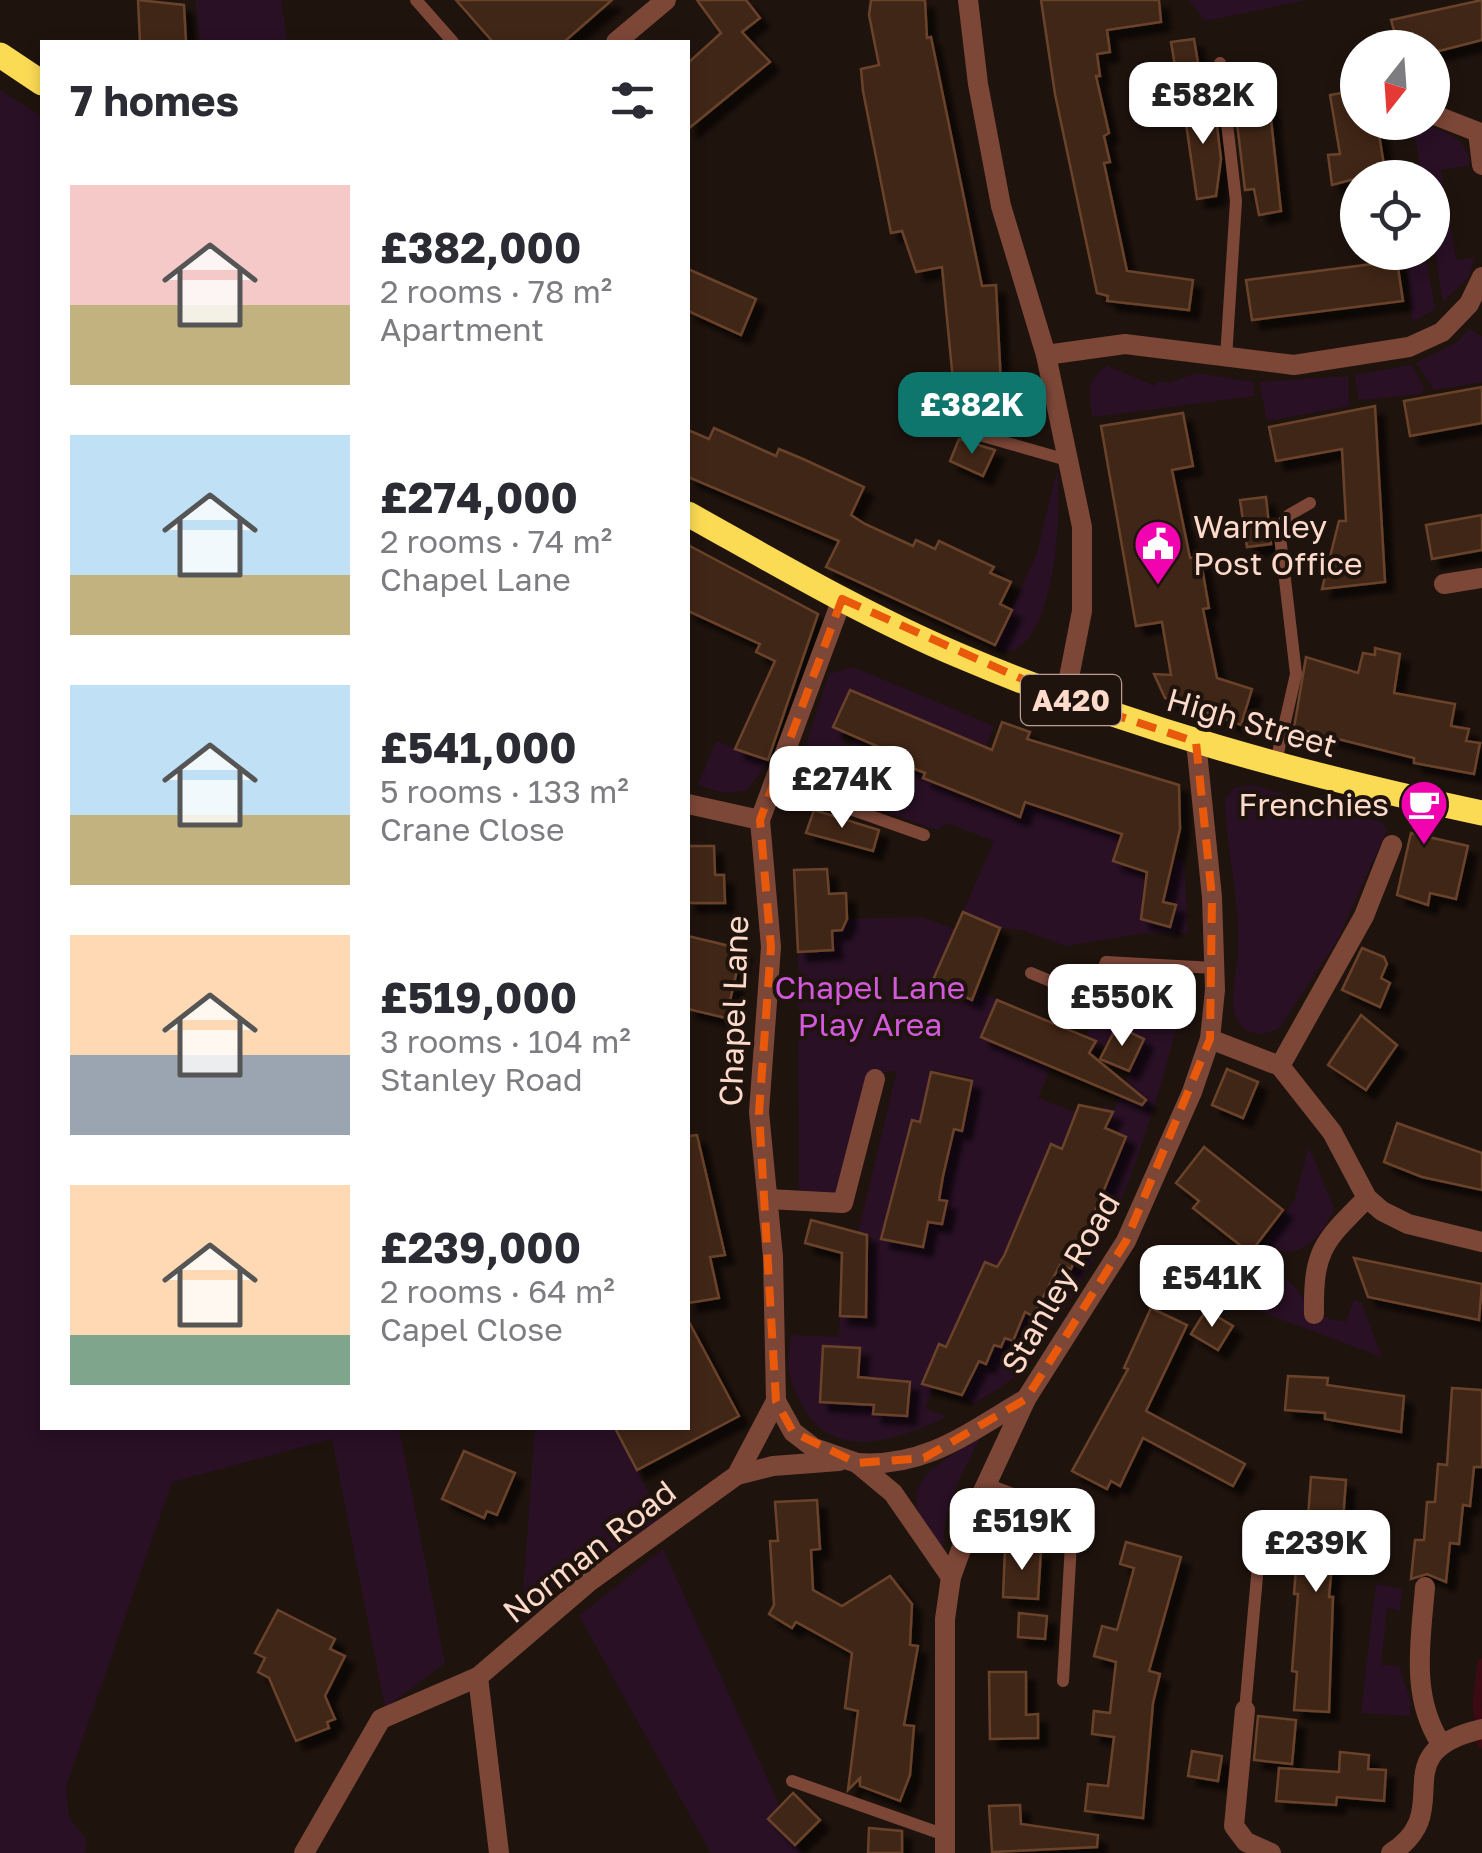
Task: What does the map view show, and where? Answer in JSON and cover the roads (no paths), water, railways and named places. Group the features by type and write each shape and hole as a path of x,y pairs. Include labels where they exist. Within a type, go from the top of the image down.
{"main road":[{"path":"0,55 40,82"},
{"name":"High Street","path":"690,515 842,599 955,654 1065,698 1275,766 1482,812"}],"street":[{"path":"618,40 666,0"},
{"path":"968,0 1001,206 1046,355 1082,527 1082,610 1065,698"},
{"path":"1450,120 1480,129 1482,165"},
{"path":"1046,355 1125,344 1294,365 1409,347 1442,332 1469,304 1482,277"},
{"path":"1444,584 1482,578"},
{"name":"Chapel Lane","path":"776,1402 768,1199 759,1112 771,947 760,820 842,599"},
{"name":"Stanley Road","path":"945,1844 945,1618 950,1577 986,1484 1026,1399 1126,1241 1192,1092 1210,1039 1214,968 1196,742"},
{"path":"690,804 760,820"},
{"path":"1280,1066 1343,958 1392,845"},
{"path":"1210,1039 1280,1066 1332,1132 1367,1198 1408,1224 1482,1242"},
{"path":"768,1199 842,1203 875,1079"},
{"path":"1314,1314 1314,1271 1327,1239 1367,1198"},
{"path":"776,1402 792,1432 814,1448 852,1462 892,1466 924,1458 1026,1399"},
{"name":"Norman Road","path":"304,1853 381,1718 478,1677 589,1582 673,1525 737,1475 776,1402"},
{"path":"852,1462 893,1493 950,1577"},
{"name":"Norman Road","path":"737,1475 774,1466 852,1462"},
{"path":"1425,1587 1419,1674 1427,1722 1448,1738"},
{"path":"478,1677 498,1853"},
{"path":"1245,1710 1234,1826 1246,1842 1262,1851"},
{"path":"1392,1853 1410,1841 1420,1824 1426,1762 1448,1738 1482,1729"}],"lane":[{"path":"416,0 451,40"},
{"path":"1220,63 1236,201 1226,358"},
{"path":"962,430 1068,460"},
{"path":"1275,766 1296,674 1280,528 1289,515 1310,503"},
{"path":"774,782 924,834"},
{"path":"1082,1018 1106,962 1214,968"},
{"path":"1031,973 1091,998"},
{"path":"986,1484 1061,1514 1072,1527 1063,1680"},
{"path":"1245,1710 1260,1543"},
{"path":"792,1781 945,1844"}],"waterway":[{"path":"1482,1663 1477,1704 1482,1744"}],"place":[{"name":"Warmley Post Office","path":"1158,586"},
{"name":"Frenchies","path":"1424,846"}],"park label":[{"name":"Chapel Lane Play Area","path":"870,1006"}]}
